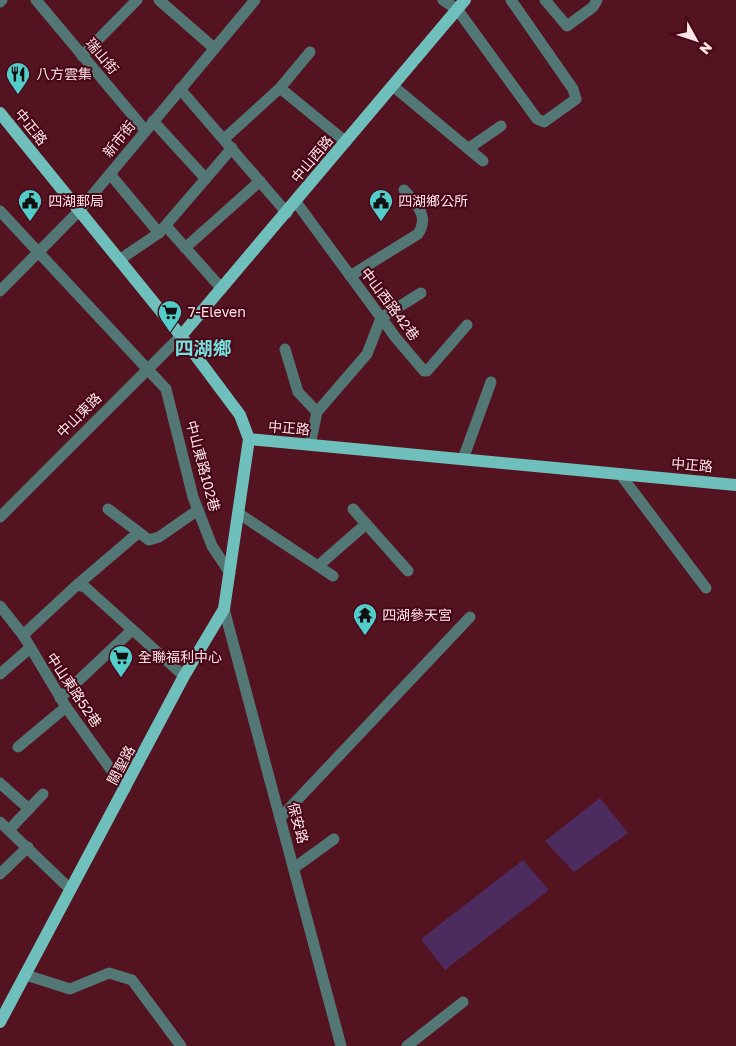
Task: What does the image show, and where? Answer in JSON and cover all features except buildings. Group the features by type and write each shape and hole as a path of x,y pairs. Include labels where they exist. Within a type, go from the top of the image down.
{"main road":[{"name":"中山西路","path":"181,336 461,5"},
{"name":"中正路","path":"0,113 181,336 240,415 249,439 736,485"},
{"name":"關聖路","path":"0,1022 184,676 224,609 249,439"}],"street":[{"name":"瑞山街","path":"36,0 145,130"},
{"path":"82,56 138,0"},
{"path":"159,0 214,48"},
{"name":"新市街","path":"0,291 79,211 255,0"},
{"path":"443,0 461,5 537,118 544,122 576,98 573,89 511,0"},
{"path":"545,0 567,26 597,0"},
{"path":"224,139 280,88 310,52"},
{"path":"393,86 484,161"},
{"path":"180,88 287,213"},
{"path":"280,88 346,142"},
{"path":"153,121 206,179"},
{"path":"468,148 501,126"},
{"path":"119,260 163,230 232,148"},
{"path":"110,174 163,230 185,248 222,288"},
{"path":"185,248 260,180"},
{"path":"350,276 418,234 423,227 424,217 404,190"},
{"name":"中山西路42巷","path":"296,202 381,318 424,371 427,371 439,359 467,325"},
{"name":"中山東路102巷","path":"0,211 161,381 169,395 198,510 212,546 230,573"},
{"path":"310,445 317,412 367,354 381,318 421,293"},
{"name":"中山東路","path":"0,517 181,336"},
{"path":"285,349 298,392 317,412"},
{"path":"463,459 491,382"},
{"path":"620,474 706,588"},
{"path":"353,509 408,570"},
{"path":"108,510 144,538 154,539 198,510"},
{"path":"238,513 333,576"},
{"path":"318,566 366,524"},
{"path":"22,635 138,533"},
{"path":"77,585 85,587 131,631 184,676"},
{"name":"中山東路52巷","path":"0,606 22,635 63,702 125,789"},
{"name":"保安路","path":"224,609 341,1046"},
{"path":"281,817 470,617"},
{"path":"18,747 131,631"},
{"path":"0,674 30,648"},
{"path":"0,783 29,809"},
{"path":"43,794 29,809 4,826 70,889"},
{"path":"294,868 334,839"},
{"path":"0,874 28,848"},
{"path":"26,975 70,989 109,973 132,980 181,1046"},
{"path":"407,1046 463,1002"}],"shaded area":[{"path":"600,798 628,833 574,872 545,841"},
{"path":"523,860 549,890 445,970 421,939"}],"place":[{"name":"八方雲集","path":"18,95"},
{"name":"四湖郵局","path":"30,222"},
{"name":"四湖鄉公所","path":"381,222"},
{"name":"7-Eleven","path":"170,333"},
{"name":"四湖參天宮","path":"365,636"},
{"name":"全聯福利中心","path":"121,678"}],"district":[{"name":"四湖鄉","path":"203,348"}]}
